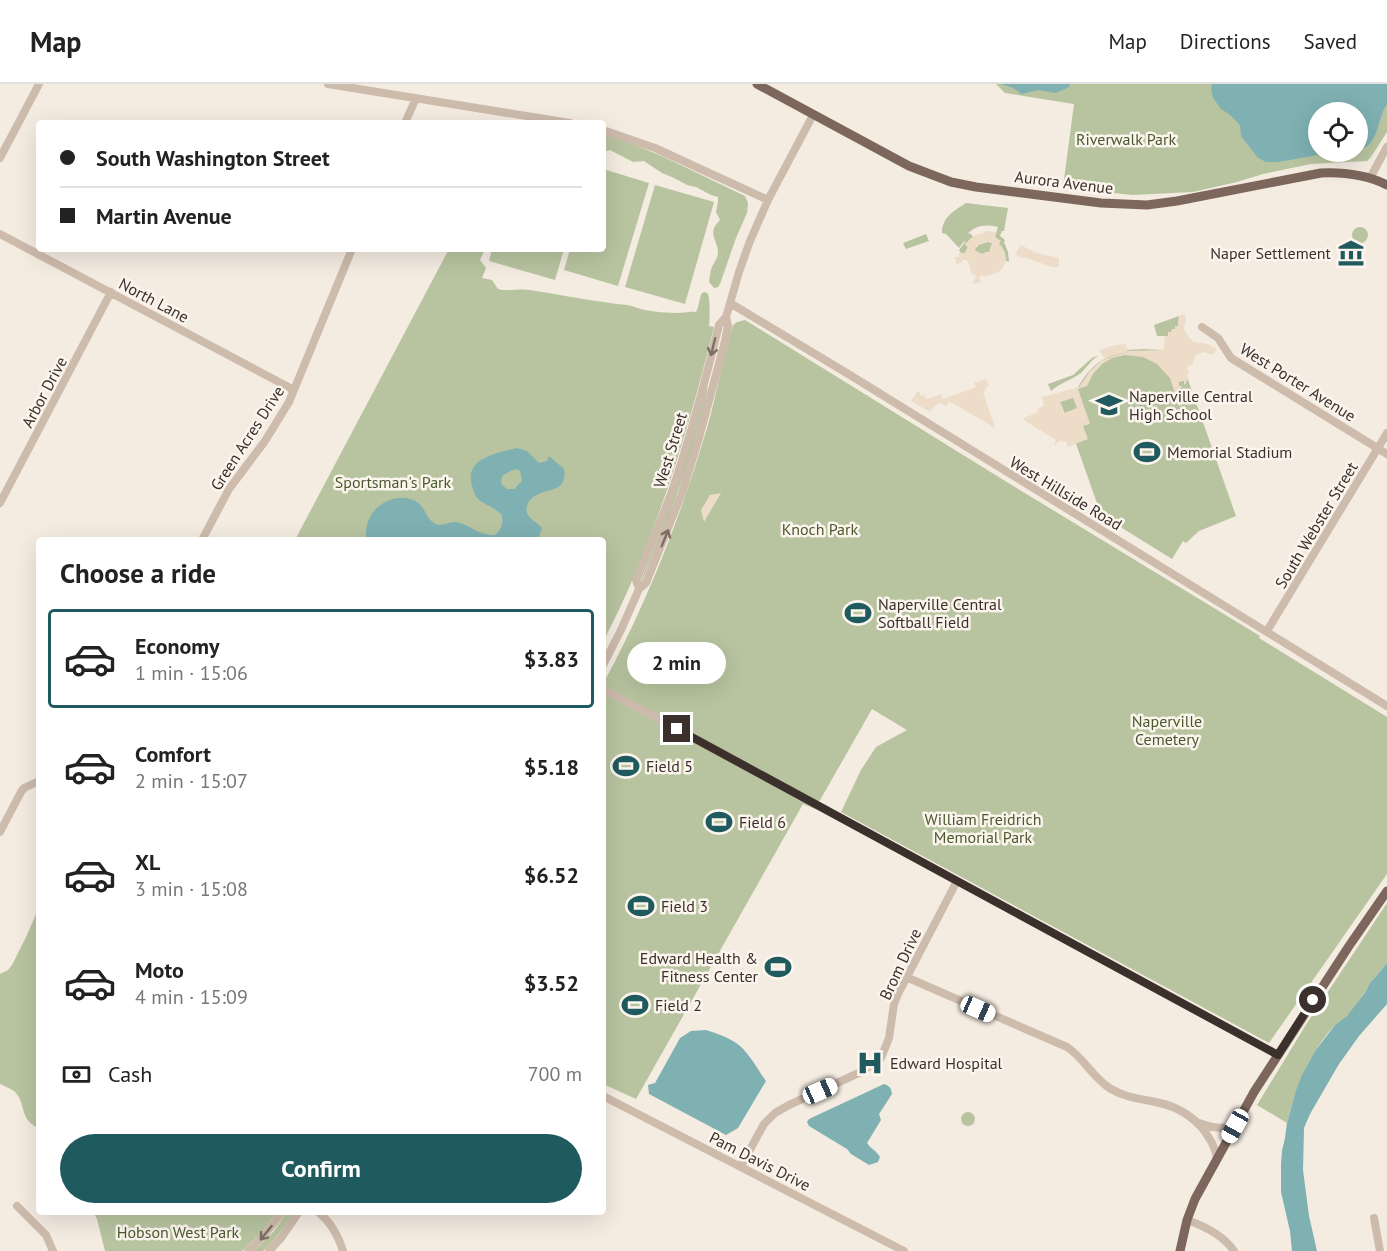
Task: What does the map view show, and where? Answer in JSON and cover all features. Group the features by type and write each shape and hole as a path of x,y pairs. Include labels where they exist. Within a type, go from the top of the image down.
{"main road":[{"name":"Aurora Avenue","path":"757,84 892,158 933,176 976,187 1101,203 1147,205 1321,173 1370,178 1387,185"},
{"path":"1180,1251 1187,1220 1195,1199 1235,1126 1278,1055 1387,891"}],"street":[{"path":"0,158 39,84"},
{"path":"328,84 552,120"},
{"path":"406,120 416,98"},
{"name":"West Street","path":"606,658 639,589 636,580 679,470 719,325 726,317 745,255 768,200 813,114"},
{"path":"606,131 655,148 768,200"},
{"path":"1370,178 1387,147"},
{"name":"North Lane","path":"0,234 294,390"},
{"name":"Green Acres Drive","path":"204,537 229,489 265,441 294,390 351,252"},
{"name":"Arbor Drive","path":"0,503 111,292"},
{"name":"West Hillside Road","path":"730,303 1387,706"},
{"name":"West Porter Avenue","path":"1202,327 1218,338 1231,357 1387,454"},
{"name":"South Webster Street","path":"1267,631 1387,433"},
{"path":"606,691 1278,1055"},
{"path":"0,832 21,792 36,782"},
{"name":"Brom Drive","path":"741,1166 764,1124 775,1113 863,1071 881,1058 890,1038 894,1004 957,881"},
{"path":"906,977 1067,1047 1114,1091 1170,1106 1186,1114 1212,1141 1217,1158"},
{"name":"Pam Davis Drive","path":"606,1098 904,1251"},
{"path":"1197,1123 1216,1129 1235,1126"},
{"path":"17,1206 46,1235 53,1251"},
{"path":"248,1251 270,1229 280,1215"},
{"path":"270,1251 297,1215"},
{"path":"322,1215 334,1230 343,1251"},
{"path":"1374,1218 1380,1251"},
{"path":"1187,1220 1220,1237 1234,1251"}],"green space":[{"name":"Riverwalk Park","path":"996,84 1387,84 1387,132 1368,160 1368,102 1308,102 1308,162 1348,162 1311,164 1193,192 1132,195 1063,187 1074,104 1005,93"},
{"path":"606,135 664,157 745,196 748,203 747,213 718,287 714,288 709,282 711,269 718,255 713,233 720,220 716,212 718,197 662,173 644,161 633,162 610,150 606,151"},
{"path":"606,170 649,183 618,286 564,270 569,252 606,252"},
{"path":"655,185 714,202 685,304 625,287"},
{"path":"966,203 1008,208 1004,231 1000,236 1005,240 1009,262 1006,261 995,237 998,227 981,226 973,229 967,235 970,233 973,237 965,244 968,246 965,254 959,250 964,241 959,248 946,234 942,233 946,219"},
{"path":"1357,227 1363,227 1368,235 1366,241 1357,243 1352,238 1352,232"},
{"path":"926,234 929,241 906,249 903,243"},
{"path":"993,243 989,252 982,255 974,250 978,245"},
{"name":"Sportsman's Park","path":"447,252 484,252 480,260 486,268 482,278 492,280 498,289 502,290 530,290 627,305 649,311 673,313 696,312 702,293 708,294 709,326 714,327 693,408 654,527 606,636 606,537 297,537"},
{"path":"491,252 563,252 555,280 489,261"},
{"path":"1179,316 1178,326 1168,336 1157,336 1154,325"},
{"path":"745,320 1260,636 1259,638 1387,717 1387,874 1269,1043 841,812 861,770 876,747 907,730 872,709 815,809 803,804 636,1099 606,1085 606,678 662,559 686,494 707,428 733,325"},
{"name":"Memorial Stadium","path":"1127,350 1164,350 1179,373 1186,374 1236,516 1199,531 1186,543 1183,541 1172,559 1098,513 1099,509 1060,402 1073,397 1088,373 1100,362 1108,357 1127,352"},
{"path":"1099,355 1081,373 1051,391 1048,384 1073,375 1092,358"},
{"path":"708,386 687,466 665,527 641,583 676,488"},
{"path":"1387,903 1387,963 1373,979 1351,1012 1324,1038 1310,1060 1299,1084 1287,1123 1257,1105 1307,1023"},
{"path":"36,914 36,1127 28,1120 14,1091 0,1084 0,974 12,965"},
{"path":"965,1112 971,1112 975,1119 971,1126 965,1126 961,1122 961,1116"},
{"name":"Hobson West Park","path":"95,1215 275,1215 262,1232 242,1251 105,1251"},
{"path":"285,1215 292,1215 263,1251 254,1251 274,1231"}],"shaded area":[{"path":"985,231 996,232 995,237 1001,241 999,243 1005,252 1006,261 999,272 987,276 981,275 979,278 981,282 974,284 976,276 970,272 967,260 962,260 956,265 955,257 959,257 959,253 965,253 968,247 965,245 970,239","holes":["992,243 989,252 982,254 974,250 980,244"]},
{"path":"1021,245 1036,253 1059,258 1059,267 1052,267 1015,254"},
{"path":"1184,314 1186,320 1184,329 1189,338 1194,342 1208,344 1217,349 1212,355 1204,352 1198,354 1192,365 1187,367 1189,380 1184,385 1184,381 1179,382 1179,386 1183,386 1178,390 1181,399 1184,399 1184,404 1179,406 1170,378 1157,364 1143,357 1125,355 1112,358 1102,364 1093,374 1087,386 1078,389 1090,424 1083,426 1088,439 1067,447 1067,442 1059,441 1055,445 1056,440 1024,420 1044,406 1042,397 1079,387 1090,371 1101,361 1128,352 1116,354 1105,359 1099,350 1126,344 1127,351 1162,350 1165,336 1175,329 1175,326 1178,326 1179,316","holes":["1073,398 1077,408 1064,413 1060,402"]},
{"path":"986,379 989,386 985,387 986,390 983,392 995,428 949,401 946,406 941,403 936,404 930,412 911,401 919,391 921,396 924,395 926,399 930,398 932,401 931,398 941,394 943,399 976,387 974,383"},
{"path":"721,493 704,522 701,510 710,495"}],"water":[{"path":"1001,84 1070,84 1069,87 1056,93 1038,90 1022,94"},
{"path":"1212,84 1387,84 1387,104 1375,135 1368,146 1368,102 1308,102 1308,157 1266,162 1258,158 1241,136 1240,125 1221,109 1213,98"},
{"path":"517,448 527,451 539,463 547,461 549,456 564,469 564,478 557,488 537,495 527,506 528,515 542,528 539,537 366,537 367,524 371,515 381,504 395,498 417,502 431,521 437,524 456,522 483,533 495,535 502,526 502,515 478,499 471,481 474,466 494,454","holes":["517,469 520,471 522,481 515,489 507,489 501,484 502,476"]},
{"path":"1387,963 1387,1004 1359,1036 1339,1064 1304,1128 1303,1170 1309,1216 1317,1251 1292,1251 1281,1192 1281,1164 1287,1123 1296,1091 1315,1051 1335,1025 1347,1016"},
{"path":"706,1030 728,1038 740,1046 766,1081 738,1128 726,1135 649,1094 648,1085 655,1083 680,1038 691,1031"},
{"path":"884,1084 890,1087 892,1094 879,1114 881,1120 867,1143 880,1157 878,1162 869,1165 809,1126 807,1122 809,1119"}],"place":[{"name":"Naper Settlement","path":"1351,253"},
{"name":"Naperville Central High School","path":"1109,405"},
{"name":"Memorial Stadium","path":"1147,452"},
{"name":"Naperville Central Softball Field","path":"858,613"},
{"name":"Field 5","path":"626,766"},
{"name":"Field 6","path":"719,822"},
{"name":"Field 3","path":"641,906"},
{"name":"Edward Health & Fitness Center","path":"778,967"},
{"name":"Field 2","path":"635,1005"},
{"name":"Edward Hospital","path":"870,1063"}],"route":[{"path":"677,729 1278,1055 1313,1000"}],"park label":[{"name":"Knoch Park","path":"820,529"},
{"name":"Naperville Cemetery","path":"1167,730"},
{"name":"William Freidrich Memorial Park","path":"983,828"}]}
